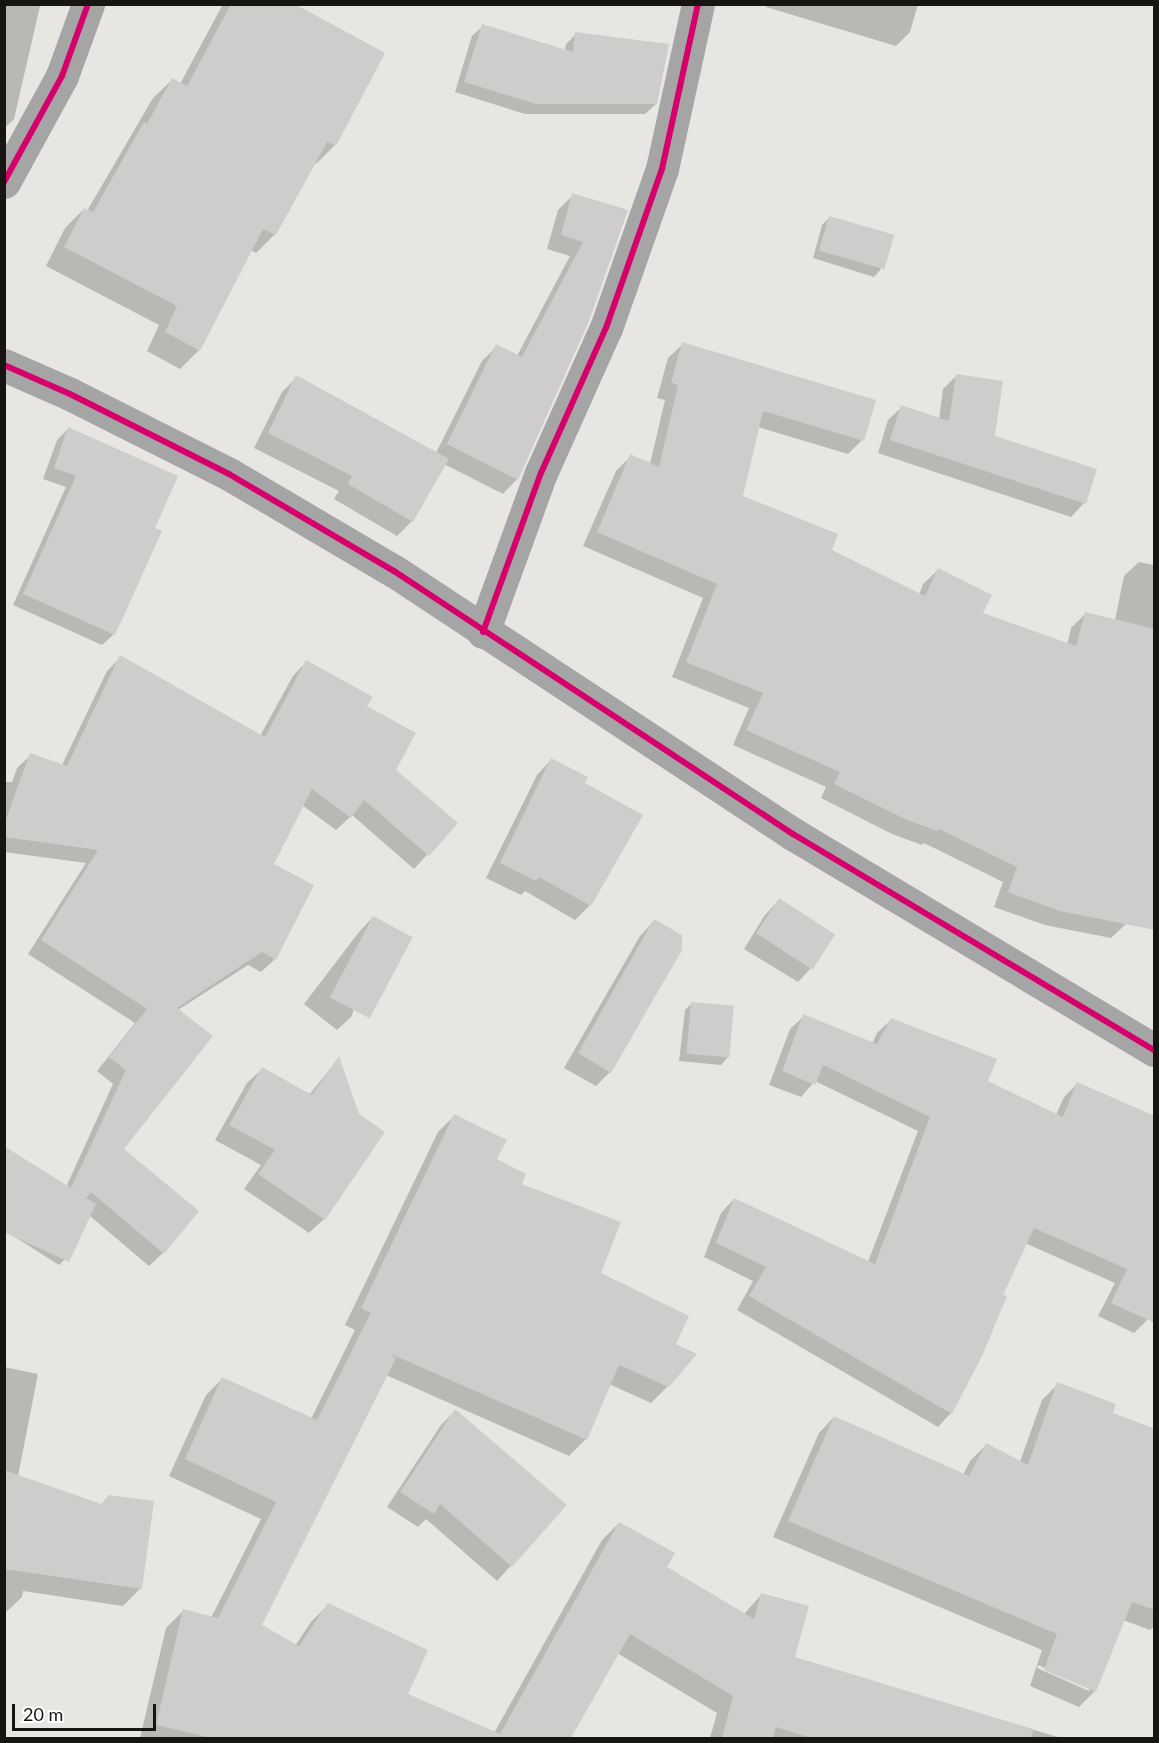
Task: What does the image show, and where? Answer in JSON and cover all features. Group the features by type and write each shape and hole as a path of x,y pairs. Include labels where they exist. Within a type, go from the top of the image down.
{"street":[{"path":"4,182 62,76 88,4"},
{"path":"483,632 542,474 606,328 662,169 698,4"},
{"path":"4,365 70,394 229,474 394,571 483,632 793,834 1155,1050"}],"building":[{"path":"231,4 295,4 385,53 336,146 327,142 276,235 263,229 200,351 165,332 177,306 64,247 84,208 93,212 144,122 147,124 172,78 187,86"},
{"path":"482,24 573,52 575,32 669,44 657,104 536,104 464,82"},
{"path":"572,193 628,210 589,321 518,480 447,444 496,344 522,357 583,242 561,235"},
{"path":"829,216 894,235 884,269 819,251"},
{"path":"682,342 876,400 864,441 763,411 743,496 838,534 832,550 925,596 938,568 992,595 983,613 1076,646 1085,612 1155,629 1155,930 1060,911 1008,892 1017,867 939,829 938,831 907,820 834,784 840,772 746,730 763,693 686,662 717,584 597,532 630,454 659,467 678,385 671,383"},
{"path":"956,374 1003,381 995,436 1097,469 1086,504 890,440 901,405 949,421"},
{"path":"296,375 449,459 413,522 348,484 352,476 268,433"},
{"path":"68,427 178,476 155,528 162,531 115,635 23,594 76,476 54,468"},
{"path":"120,655 265,737 306,660 373,697 367,706 416,733 396,770 458,823 429,856 364,800 351,818 312,789 274,864 314,885 276,960 262,952 177,1008 213,1036 124,1149 199,1211 164,1254 91,1192 86,1198 96,1204 69,1262 4,1232 4,1146 71,1188 126,1070 109,1057 147,1009 41,940 98,850 4,837 4,825 30,753 67,766"},
{"path":"551,758 588,777 585,783 643,815 591,906 539,877 536,881 500,863"},
{"path":"779,898 835,934 812,970 756,933"},
{"path":"373,916 413,937 370,1018 330,997"},
{"path":"654,919 682,935 682,950 611,1073 578,1053"},
{"path":"691,1002 734,1006 729,1058 686,1054"},
{"path":"803,1014 877,1044 891,1018 997,1059 988,1081 1063,1117 1077,1082 1155,1116 1155,1323 1111,1303 1127,1269 1034,1228 1003,1295 1007,1296 983,1354 952,1414 749,1296 766,1267 716,1243 734,1198 875,1264 930,1117 823,1065 815,1085 782,1071"},
{"path":"339,1056 359,1114 385,1132 325,1220 258,1174 275,1150 229,1125 262,1067 312,1095"},
{"path":"454,1114 507,1140 497,1159 526,1174 522,1184 621,1222 601,1273 689,1316 676,1344 697,1354 669,1387 619,1365 587,1440 391,1354 396,1358 262,1625 299,1646 328,1603 428,1650 408,1694 500,1734 619,1522 675,1553 667,1567 754,1619 761,1593 809,1606 795,1657 1033,1729 1032,1738 812,1738 776,1727 773,1738 722,1738 733,1696 630,1634 571,1738 212,1738 156,1725 183,1609 218,1618 276,1502 185,1459 222,1377 317,1420 371,1313 361,1308"},
{"path":"1057,1382 1116,1404 1113,1413 1155,1429 1155,1610 1132,1602 1096,1692 1044,1670 1057,1634 788,1521 834,1416 969,1476 986,1443 1028,1465"},
{"path":"455,1409 567,1505 512,1567 440,1504 434,1514 400,1492"},
{"path":"4,1470 101,1504 109,1495 154,1501 142,1589 4,1569"}],"cycle path":[{"path":"4,182 62,76 88,4"},
{"path":"483,632 541,473 606,328 662,169 698,4"},
{"path":"4,365 70,394 229,474 394,571 793,834 1154,1050"}]}
